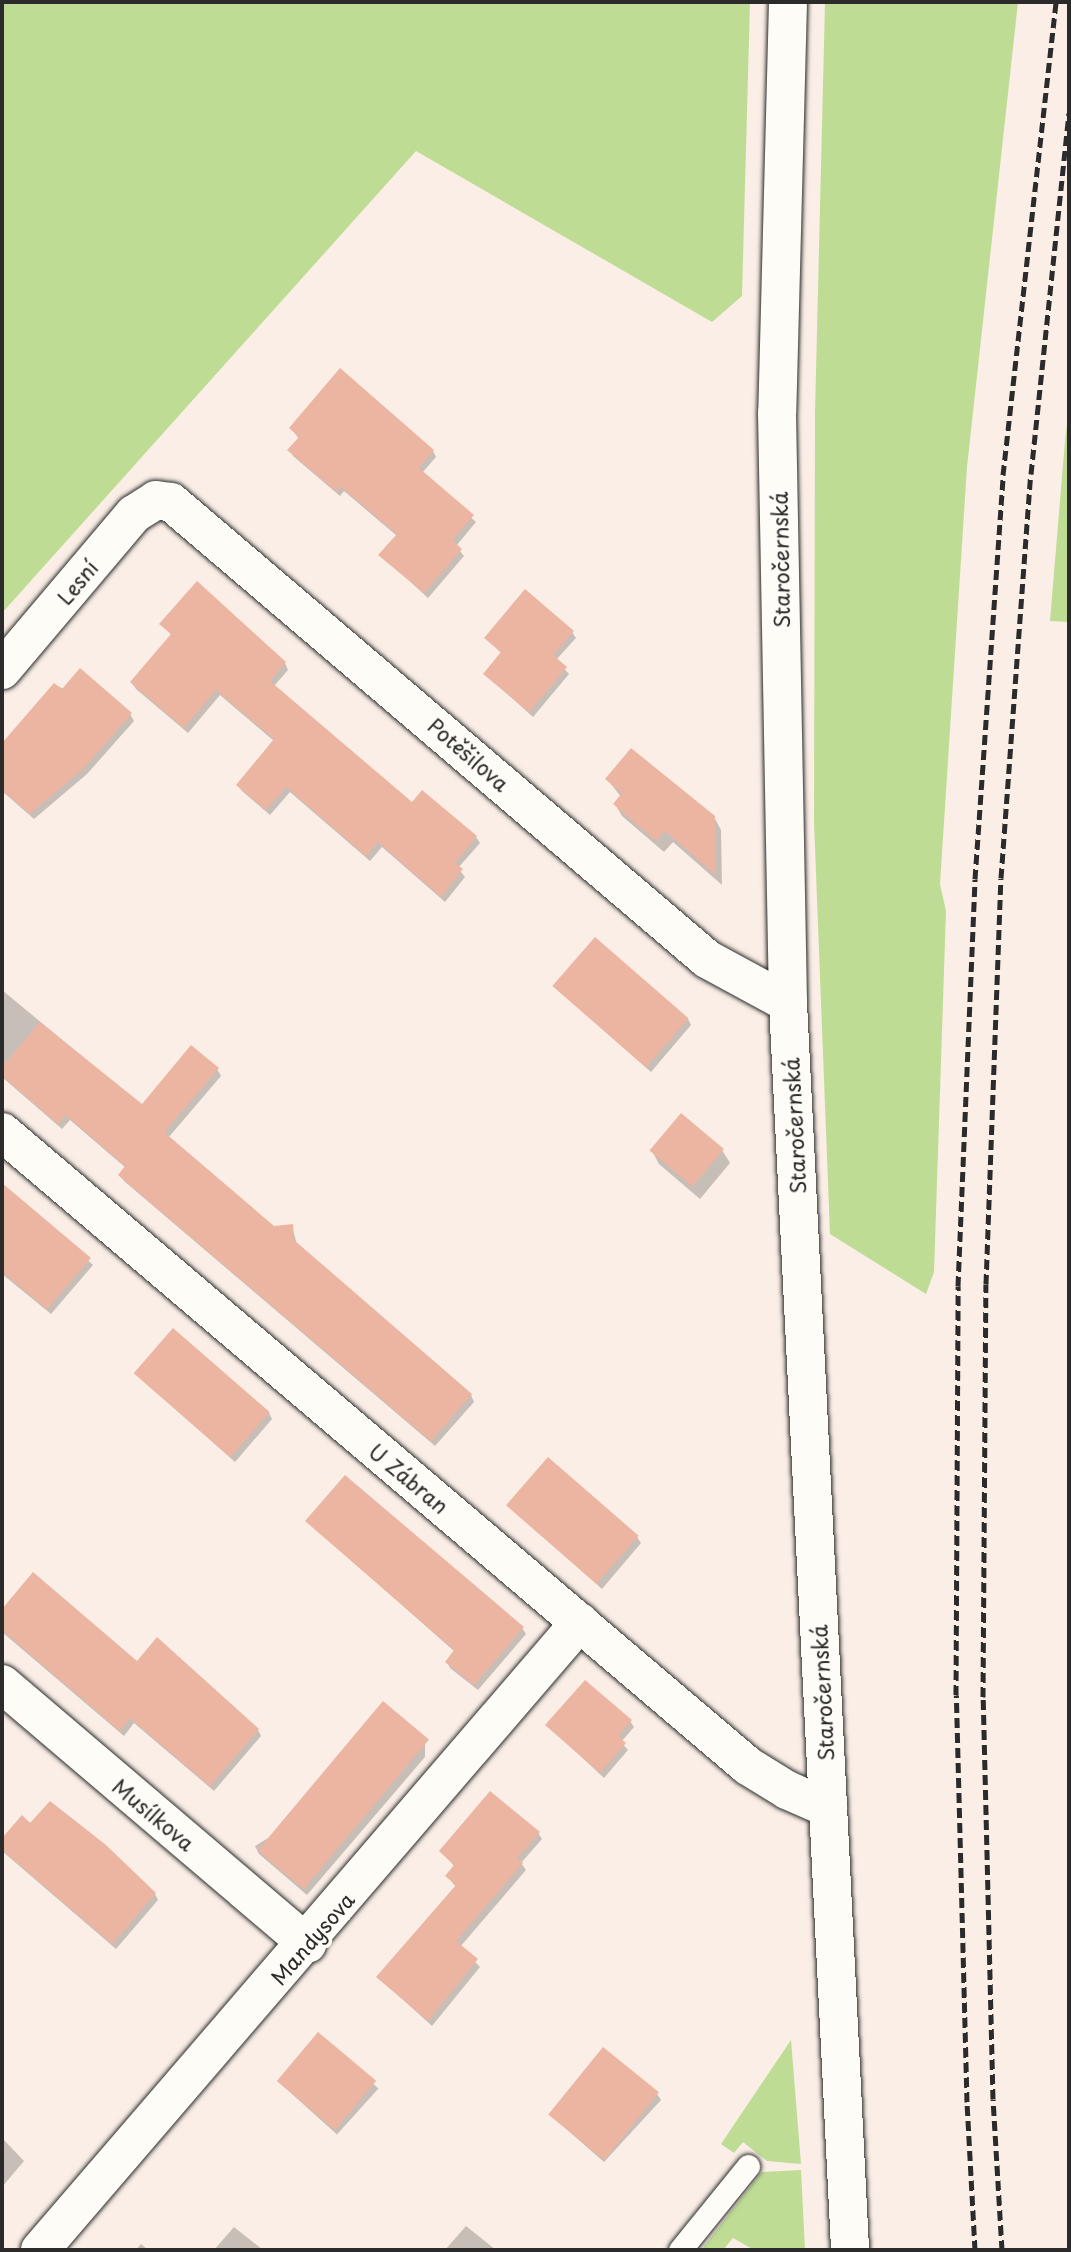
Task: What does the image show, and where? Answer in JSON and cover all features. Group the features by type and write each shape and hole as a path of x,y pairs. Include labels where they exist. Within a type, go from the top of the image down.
{"street":[{"name":"Staročernská","path":"788,2 777,413 788,1003 850,2250"},
{"name":"Potěšilova","path":"156,500 183,508 707,959 788,1003"},
{"name":"Lesní","path":"2,670 134,514 156,500"},
{"name":"U Zábran","path":"2,1132 748,1766 787,1790 828,1808"},
{"name":"Mandysova","path":"40,2250 307,1944 580,1622"},
{"name":"Musílkova","path":"2,1684 307,1944"}],"lane":[{"path":"680,2250 748,2166"}],"green space":[{"path":"2,2 750,2 742,296 712,322 416,151 2,613"},
{"path":"825,2 1018,2 967,467 940,884 946,911 934,1272 926,1294 830,1234 814,822 815,413"},
{"path":"1069,406 1069,622 1050,621"},
{"path":"791,2040 801,2164 767,2161 743,2142 734,2153 721,2144"},
{"path":"801,2170 805,2250 754,2250 733,2238 723,2250 701,2250 762,2172"}],"building":[{"path":"340,368 434,450 419,468 474,515 452,540 462,549 424,593 378,555 397,534 340,486 336,491 287,450 299,437 289,428"},
{"path":"197,581 286,662 270,681 412,802 422,790 477,836 455,863 463,869 441,897 378,842 366,856 286,787 266,810 236,785 274,739 216,690 184,728 130,682 171,634 159,624"},
{"path":"525,589 574,631 553,655 567,667 529,712 483,674 501,652 484,638"},
{"path":"80,668 132,713 84,768 30,814 2,790 2,743 54,683 62,689"},
{"path":"631,748 715,816 716,875 665,831 656,841 613,804 622,793 605,779"},
{"path":"595,937 689,1018 646,1067 552,986"},
{"path":"40,1022 142,1104 191,1045 219,1068 164,1132 274,1226 293,1224 294,1240 472,1394 431,1441 118,1175 125,1166 66,1115 58,1124 2,1076 2,1067"},
{"path":"681,1113 724,1149 692,1187 650,1151"},
{"path":"2,1183 91,1258 47,1309 2,1272"},
{"path":"173,1328 270,1412 230,1457 134,1373"},
{"path":"548,1457 639,1536 597,1584 506,1505"},
{"path":"345,1475 524,1627 474,1685 445,1662 454,1650 305,1521"},
{"path":"33,1572 137,1661 157,1637 259,1729 210,1786 130,1718 120,1731 2,1630 2,1609"},
{"path":"585,1680 632,1720 618,1736 626,1743 600,1773 545,1725"},
{"path":"383,1701 429,1740 304,1889 258,1850"},
{"path":"490,1791 540,1832 517,1858 523,1863 456,1941 478,1959 428,2021 376,1977 456,1885 445,1876 454,1865 439,1851"},
{"path":"50,1801 106,1845 156,1893 112,1944 2,1850 2,1838 22,1815 30,1823"},
{"path":"318,2032 376,2081 335,2130 277,2081"},
{"path":"603,2047 659,2092 604,2160 548,2115"}],"railway":[{"path":"975,2250 967,2102 956,1695 958,1286 975,879 1003,475 1056,2"},
{"path":"1002,2250 993,2099 983,1697 986,1284 1001,878 1031,474 1069,113"}]}
